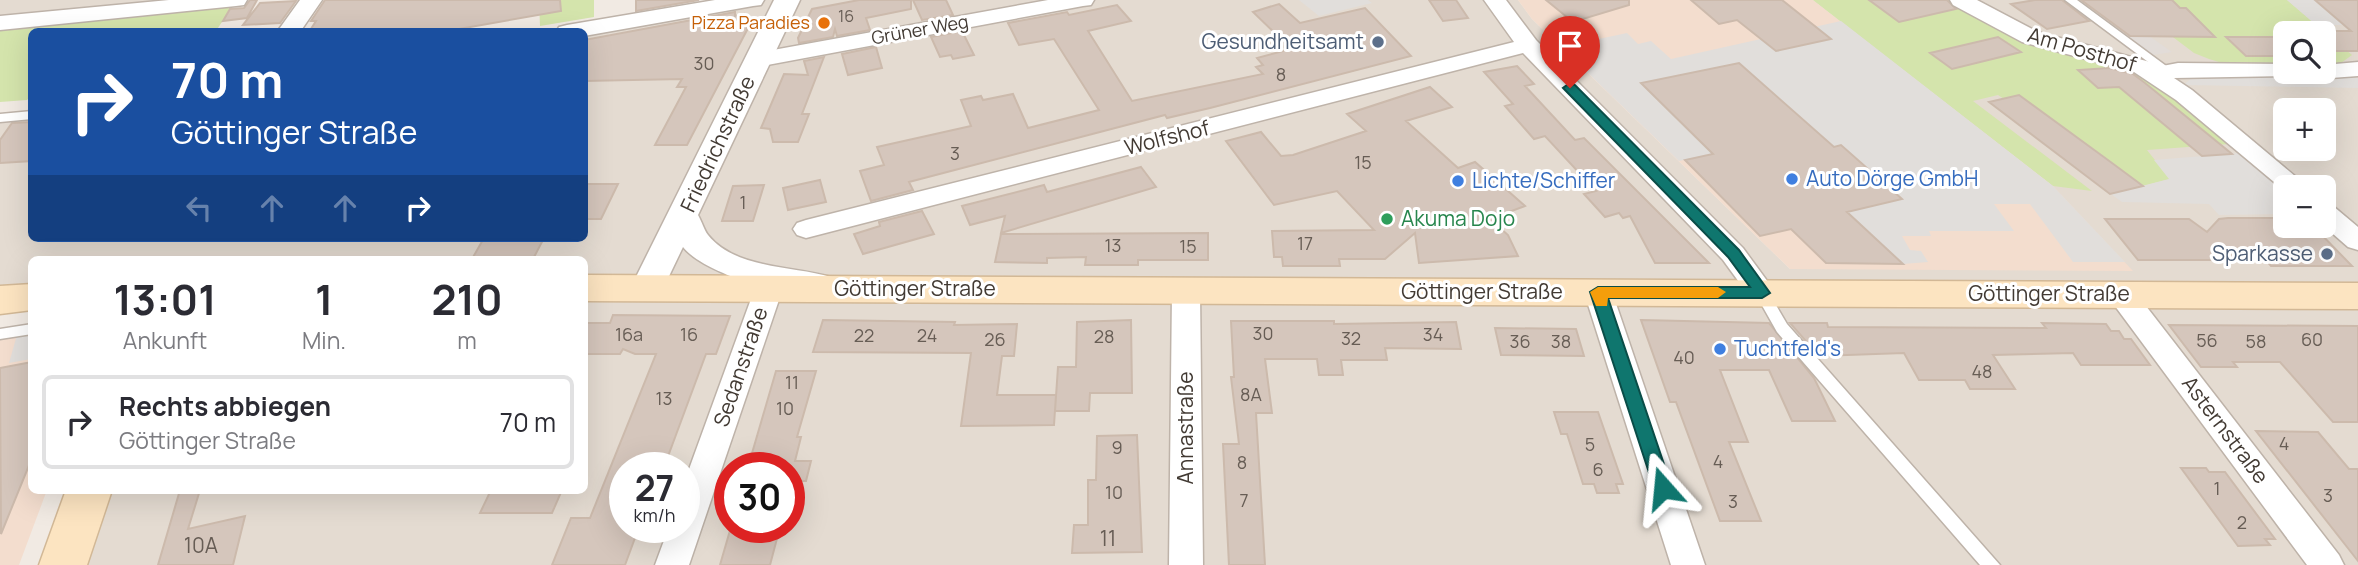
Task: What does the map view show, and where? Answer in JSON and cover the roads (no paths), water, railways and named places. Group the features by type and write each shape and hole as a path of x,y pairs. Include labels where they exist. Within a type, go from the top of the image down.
{"main road":[{"name":"Göttinger Straße","path":"588,288 2358,296"},
{"path":"0,300 28,297"},
{"path":"63,565 88,494"}],"street":[{"path":"0,23 236,0"},
{"path":"291,28 312,0"},
{"path":"588,28 753,0"},
{"name":"Friedrichstraße","path":"648,287 787,0"},
{"name":"Grüner Weg","path":"757,60 1083,0"},
{"path":"1494,0 1528,45 1733,254 1762,293"},
{"name":"Am Posthof","path":"1961,0 2030,37 2161,72 2281,175"},
{"name":"Wolfshof","path":"806,229 1528,45"},
{"path":"2336,71 2358,69"},
{"path":"2161,72 2273,71"},
{"path":"683,216 697,244 719,260 756,272 837,289"},
{"path":"2336,222 2358,240"},
{"name":"Sedanstraße","path":"672,565 769,288"},
{"name":"Annastraße","path":"1186,291 1186,565"},
{"path":"1598,292 1688,565"},
{"name":"Asternstraße","path":"2122,295 2328,565"}],"lane":[{"path":"2070,0 2161,72"},
{"path":"0,118 28,115"},
{"path":"1762,293 1782,328 1992,565"},
{"path":"0,334 28,330"}],"place":[{"name":"Pizza Paradies","path":"824,23"},
{"name":"Gesundheitsamt","path":"1378,42"},
{"name":"Auto Dörge GmbH","path":"1792,179"},
{"name":"Lichte/Schiffer","path":"1458,181"},
{"name":"Akuma Dojo","path":"1387,219"},
{"name":"Sparkasse","path":"2327,254"},
{"name":"Tuchtfeld's","path":"1720,349"}]}
